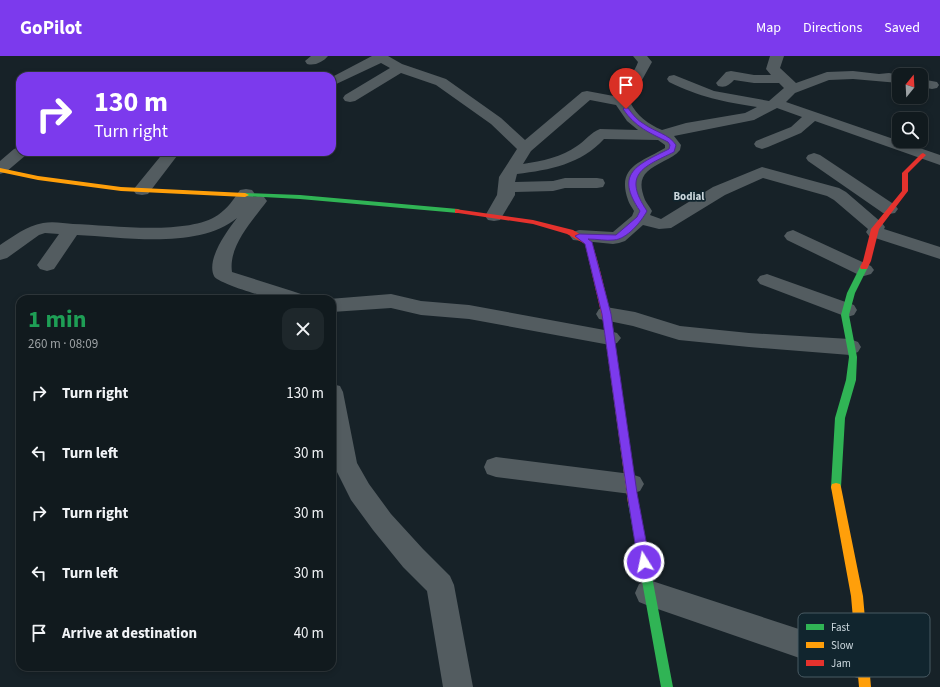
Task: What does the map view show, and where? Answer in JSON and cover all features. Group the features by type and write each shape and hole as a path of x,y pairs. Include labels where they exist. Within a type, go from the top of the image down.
{"street":[{"path":"622,102 635,88 635,78 644,66 645,62 640,56"},
{"path":"777,56 773,69 794,89"},
{"path":"336,80 380,57 400,68 442,82 496,121 525,148"},
{"path":"350,98 400,68"},
{"path":"723,83 731,74 754,79 782,79"},
{"path":"513,170 553,164 591,145 600,134 661,135 686,128 749,117 773,105 790,90 827,76 836,75 892,79"},
{"path":"674,79 698,92 773,105 812,116 940,160"},
{"path":"0,170 45,179 121,189 254,194 346,200 494,216 533,222 579,236 614,238 619,237 640,218 643,211 637,202 632,184 635,173 643,165 672,150 673,145 661,135 642,126 632,119 622,102 587,96 525,148 513,170 507,177 506,195 494,216"},
{"path":"762,144 796,130 812,116"},
{"path":"858,613 857,596 836,488 840,418 851,380 853,357 845,315 851,293 864,270 875,229 889,209 905,191 905,174 923,155"},
{"path":"0,170 16,156"},
{"path":"142,190 169,156"},
{"path":"814,158 889,209"},
{"path":"640,218 659,224 665,224 719,191 762,172 833,192 840,196 875,229 940,253"},
{"path":"506,187 553,186 565,183 597,183"},
{"path":"0,254 33,231 44,228 146,232 190,231 224,219 254,194"},
{"path":"254,194 230,243 221,269 223,275 237,282 284,295"},
{"path":"47,265 72,229"},
{"path":"579,236 588,242 606,314 631,484 649,593 667,687"},
{"path":"793,236 864,270"},
{"path":"767,280 847,310"},
{"path":"336,306 391,301 415,307 469,312 610,338"},
{"path":"606,314 635,319 679,333 850,347"},
{"path":"336,414 345,464 360,492 395,537 440,586 458,687"},
{"path":"496,467 631,484"},
{"path":"649,593 798,651"}],"traffic: fast":[{"path":"245,195 300,197 458,211"},
{"path":"836,487 840,418 851,380 853,357 845,315 851,293 864,267"},
{"path":"633,503 667,687"}],"traffic: slow":[{"path":"0,170 38,178 121,189 245,195"},
{"path":"608,328 633,503"},
{"path":"836,487 857,596 858,613"},
{"path":"864,677 865,687"}],"traffic: jam":[{"path":"864,267 867,261 875,229 905,191 905,173 923,155"},
{"path":"458,211 533,222 570,232 588,243 606,314 608,328"}],"district":[{"name":"Bodial","path":"689,196"}],"route":[{"path":"626,109 632,119 670,141 673,145 672,150 643,165 635,173 632,184 637,202 642,207 643,211 640,218 619,237 579,236 588,242 606,314 632,493 644,562"}]}
